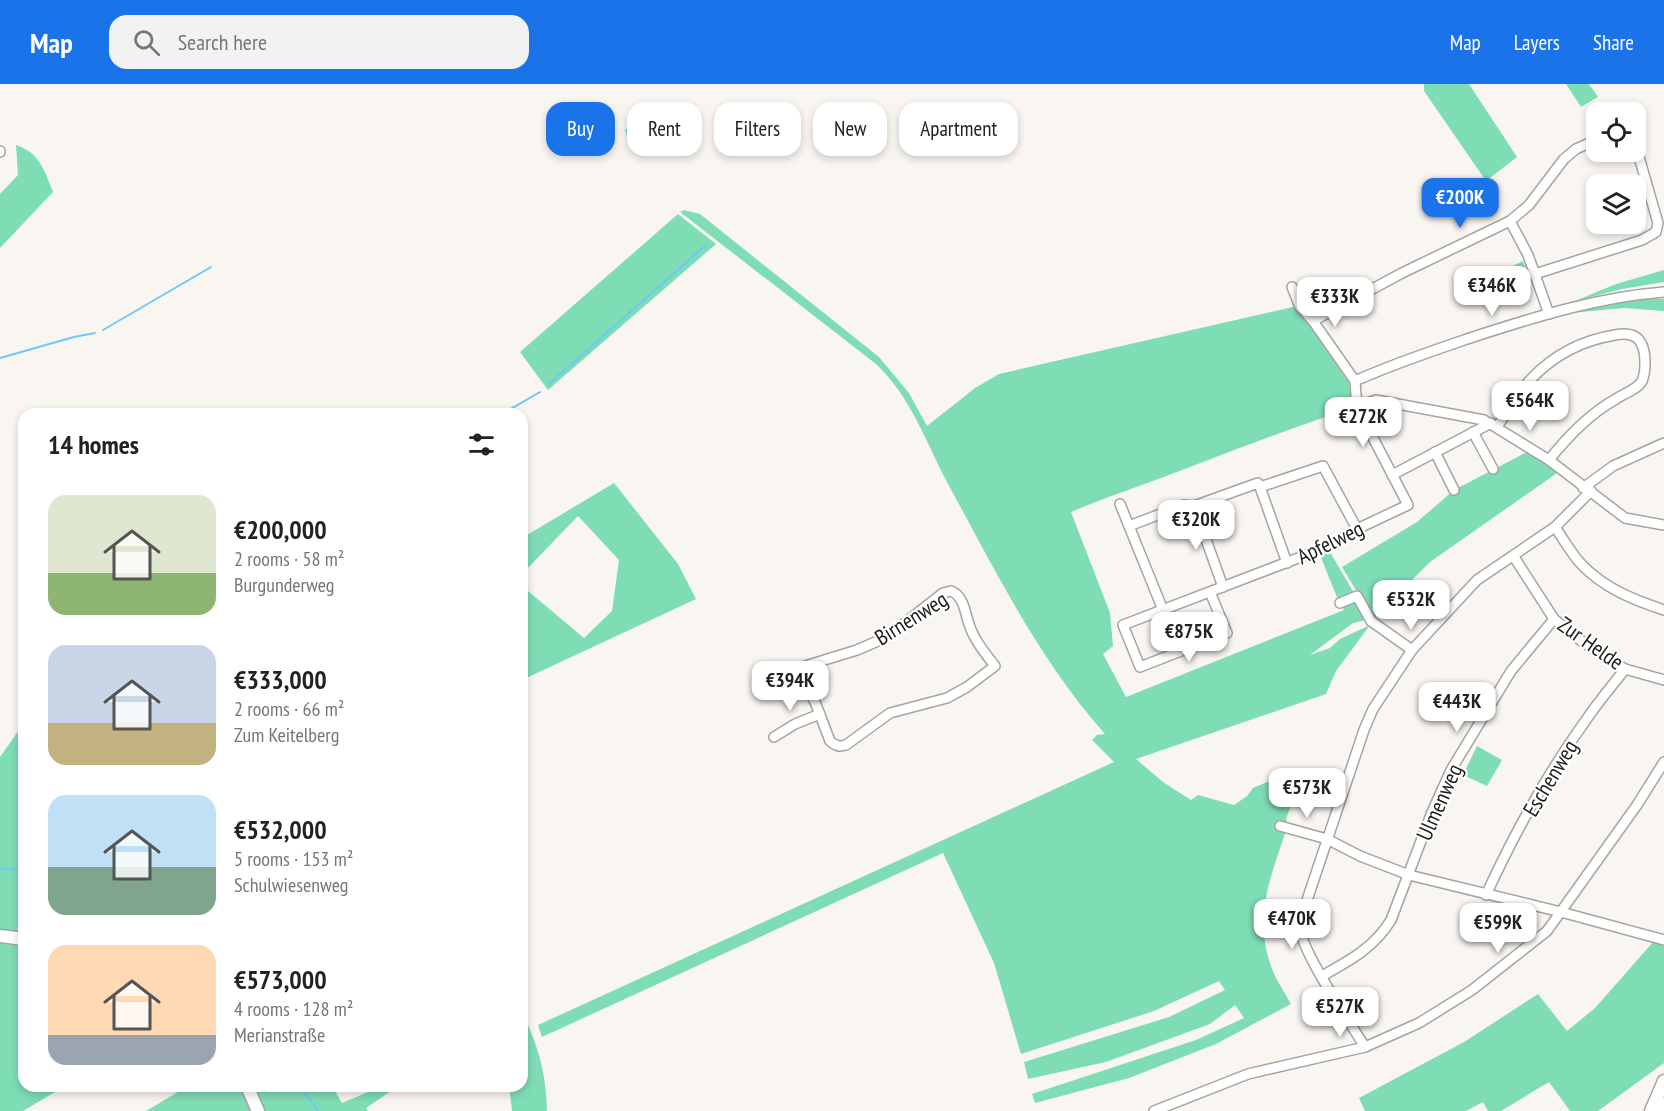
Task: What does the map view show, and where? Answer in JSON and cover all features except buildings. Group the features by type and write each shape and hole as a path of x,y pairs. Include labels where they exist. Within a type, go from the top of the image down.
{"main road":[{"path":"0,936 18,938"},
{"path":"1651,1111 1664,1081"},
{"path":"250,1092 258,1111"},
{"path":"1661,1111 1664,1105"}],"street":[{"path":"1313,321 1402,273 1510,221 1528,205 1564,159 1586,144"},
{"path":"1535,274 1642,240 1656,232 1658,223 1641,162"},
{"path":"1510,221 1528,255 1549,314"},
{"path":"1292,287 1300,307 1313,321 1355,381 1391,364 1549,314 1592,302 1635,294 1664,292"},
{"path":"1392,475 1473,432 1494,425 1530,380 1546,365 1579,344 1626,333 1638,338 1642,345 1644,369 1642,380 1586,421 1565,440 1549,460"},
{"name":"Apfelweg","path":"1210,592 1227,633 1140,667 1123,625 1328,547 1358,529 1408,505 1357,407 1355,381"},
{"path":"1357,407 1376,400 1462,416 1494,425 1549,460 1625,518 1664,525"},
{"path":"1473,432 1493,469"},
{"path":"1365,1047 1302,939 1299,924 1373,709 1412,650 1477,580 1556,527 1587,490 1613,466 1664,443"},
{"path":"1435,452 1454,490"},
{"path":"1260,488 1323,466 1358,529"},
{"path":"1128,526 1184,505 1194,506 1258,483 1287,563"},
{"path":"1120,504 1163,610"},
{"path":"1194,506 1223,587"},
{"path":"1556,527 1582,565 1604,584 1629,598 1664,610"},
{"name":"Zur Helde","path":"1514,557 1554,619 1584,643 1625,669 1664,680"},
{"name":"Birnenweg","path":"951,591 957,593 973,635 995,666 967,687 947,698 890,713 840,747 830,741 820,714 801,677 805,666 857,650 887,636 943,593 951,591"},
{"path":"1340,603 1357,596 1371,621 1412,650"},
{"name":"Ulmenweg","path":"1322,976 1351,960 1383,933 1391,920 1432,812 1451,770 1511,671 1554,619"},
{"name":"Eschenweg","path":"1486,895 1506,852 1548,778 1586,720 1625,669"},
{"path":"774,737 795,724 820,714"},
{"path":"1154,1111 1248,1074 1365,1047 1419,1023 1472,990 1547,931 1637,805 1664,762"},
{"path":"1280,826 1327,839 1360,856 1409,875 1662,937"}],"green space":[{"path":"1424,84 1469,84 1517,157 1486,181 1424,91"},
{"path":"1566,84 1589,84 1598,97 1581,107"},
{"path":"16,145 36,157 53,192 0,248 0,194 18,175"},
{"path":"684,210 700,214 879,357 909,393 927,426 975,388 999,374 1297,306 1349,383 1352,408 1071,512 1110,613 1113,646 1103,654 1126,697 1344,610 1342,605 1353,601 1366,620 1353,623 1310,655 1330,648 1340,639 1370,625 1336,671 1326,694 1136,759 1163,782 1191,800 1198,795 1234,805 1247,796 1253,788 1296,770 1303,772 1286,819 1288,824 1271,876 1264,909 1265,944 1270,963 1291,1004 1216,1044 1129,1078 1035,1103 1032,1094 1196,1040 1244,1018 1235,1005 1210,1024 1106,1062 1028,1079 1024,1062 1169,1017 1225,990 1219,981 1154,1011 1021,1054 994,963 943,853 542,1037 538,1025 1114,762 1092,740 1097,735 1105,734 1059,676 1019,613 899,391 876,364 680,212"},
{"path":"678,214 716,244 548,390 520,352"},
{"path":"1523,261 1528,275 1496,288 1491,277"},
{"path":"1664,270 1664,282 1622,289 1575,301 1616,284"},
{"path":"1631,299 1664,299 1664,311 1624,308 1559,314"},
{"path":"1531,450 1560,471 1430,562 1373,619 1342,567 1417,522 1454,490"},
{"path":"614,483 678,564 696,599 528,677 528,591 584,638 612,611 619,560 578,516 528,568 528,534"},
{"path":"1330,552 1354,593 1338,600 1320,555"},
{"path":"18,732 18,932 0,930 0,757"},
{"path":"1477,746 1502,760 1487,786 1463,775"},
{"path":"0,940 18,943 18,1092 55,1092 23,1111 0,1111"},
{"path":"1654,941 1664,944 1664,1063 1598,1111 1570,1111 1549,1082 1501,1111 1488,1111 1483,1102 1466,1111 1365,1111 1359,1098 1464,1042 1538,994 1567,1031 1595,1008"},
{"path":"528,1026 541,1061 547,1111 512,1111 510,1092 528,1092"},
{"path":"178,1092 336,1092 342,1103 368,1092 390,1092 366,1108 368,1111 146,1111"}],"waterway":[{"path":"549,384 706,245"},
{"path":"103,330 211,267"},
{"path":"0,358 95,333"},
{"path":"512,408 540,392"},
{"path":"0,868 18,870"},
{"path":"304,1092 318,1111"}]}
